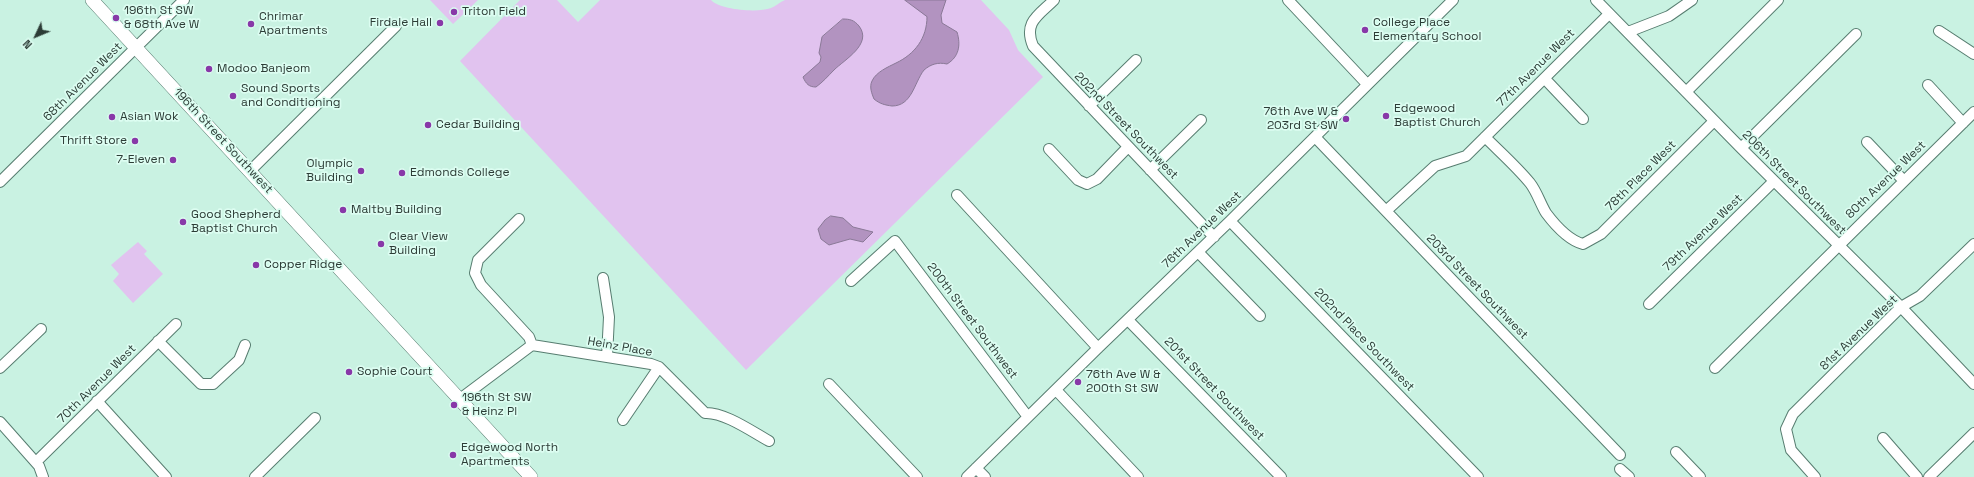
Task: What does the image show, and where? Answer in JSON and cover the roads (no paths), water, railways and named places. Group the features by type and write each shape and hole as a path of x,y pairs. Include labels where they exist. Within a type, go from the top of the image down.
{"main road":[{"name":"196th Street Southwest","path":"92,0 531,477"}],"street":[{"name":"68th Avenue West","path":"0,182 184,0"},
{"name":"202nd Street Southwest","path":"1054,0 1031,22 1029,36 1033,46 1214,237"},
{"path":"1288,0 1366,84"},
{"name":"76th Avenue West","path":"967,477 1098,348 1214,237 1366,84 1453,0"},
{"name":"206th Street Southwest","path":"1596,0 1714,121 1901,307 1974,384"},
{"path":"1628,32 1669,16 1692,0"},
{"path":"1686,92 1778,0"},
{"name":"77th Avenue West","path":"1386,211 1435,166 1466,156 1609,14"},
{"path":"250,171 396,26"},
{"path":"1939,31 1974,54"},
{"path":"1741,148 1856,34"},
{"path":"1089,106 1136,60"},
{"path":"1545,78 1583,119"},
{"path":"1928,85 1963,123"},
{"name":"80th Avenue West","path":"1715,368 1974,112"},
{"path":"1150,170 1201,120"},
{"name":"78th Place West","path":"1485,137 1530,183 1539,196 1546,212 1560,228 1575,241 1583,244 1593,240 1601,234 1714,121"},
{"name":"203rd Street Southwest","path":"1315,136 1620,455"},
{"path":"1867,142 1904,181"},
{"path":"1049,148 1078,180 1087,184 1097,179 1128,147"},
{"name":"79th Avenue West","path":"1649,304 1774,181"},
{"path":"957,195 1098,348"},
{"path":"460,399 532,345 529,337 479,282 475,273 478,260 519,219"},
{"name":"202nd Place Southwest","path":"1230,221 1478,477"},
{"name":"200th Street Southwest","path":"851,281 895,242 1028,417"},
{"name":"81st Avenue West","path":"1815,477 1791,450 1786,429 1793,414 1901,307 1920,296 1974,244"},
{"path":"1198,252 1260,316"},
{"path":"603,278 609,317 607,357"},
{"name":"201st Street Southwest","path":"1128,320 1281,477"},
{"name":"70th Avenue West","path":"36,462 176,324"},
{"path":"0,368 41,329"},
{"path":"158,341 201,384 213,384 239,360 245,345"},
{"name":"Heinz Place","path":"532,345 651,364 658,367 704,413 714,412 769,441"},
{"path":"623,420 658,367"},
{"path":"829,384 917,477"},
{"path":"1056,390 1138,477"},
{"path":"97,401 166,477"},
{"path":"255,477 315,418"},
{"path":"0,422 40,466 43,477"},
{"path":"1929,477 1974,433"},
{"path":"1883,438 1917,477"},
{"path":"1676,452 1700,477"},
{"path":"976,468 985,477"},
{"path":"1620,469 1629,477"}],"place":[{"name":"Triton Field","path":"454,12"},
{"name":"196th St SW & 68th Ave W","path":"116,18"},
{"name":"Firdale Hall","path":"440,23"},
{"name":"Chrimar Apartments","path":"251,24"},
{"name":"College Place Elementary School","path":"1365,30"},
{"name":"Modoo Banjeom","path":"209,69"},
{"name":"Sound Sports and Conditioning","path":"233,96"},
{"name":"Edgewood Baptist Church","path":"1386,116"},
{"name":"Asian Wok","path":"112,117"},
{"name":"76th Ave W & 203rd St SW","path":"1346,119"},
{"name":"Cedar Building","path":"428,125"},
{"name":"Thrift Store","path":"135,141"},
{"name":"7-Eleven","path":"173,160"},
{"name":"Olympic Building","path":"361,171"},
{"name":"Edmonds College","path":"402,173"},
{"name":"Maltby Building","path":"343,210"},
{"name":"Good Shepherd Baptist Church","path":"183,222"},
{"name":"Clear View Building","path":"381,244"},
{"name":"Copper Ridge","path":"256,265"},
{"name":"Sophie Court","path":"349,372"},
{"name":"76th Ave W & 200th St SW","path":"1078,382"},
{"name":"196th St SW & Heinz Pl","path":"454,405"},
{"name":"Edgewood North Apartments","path":"453,455"}]}
